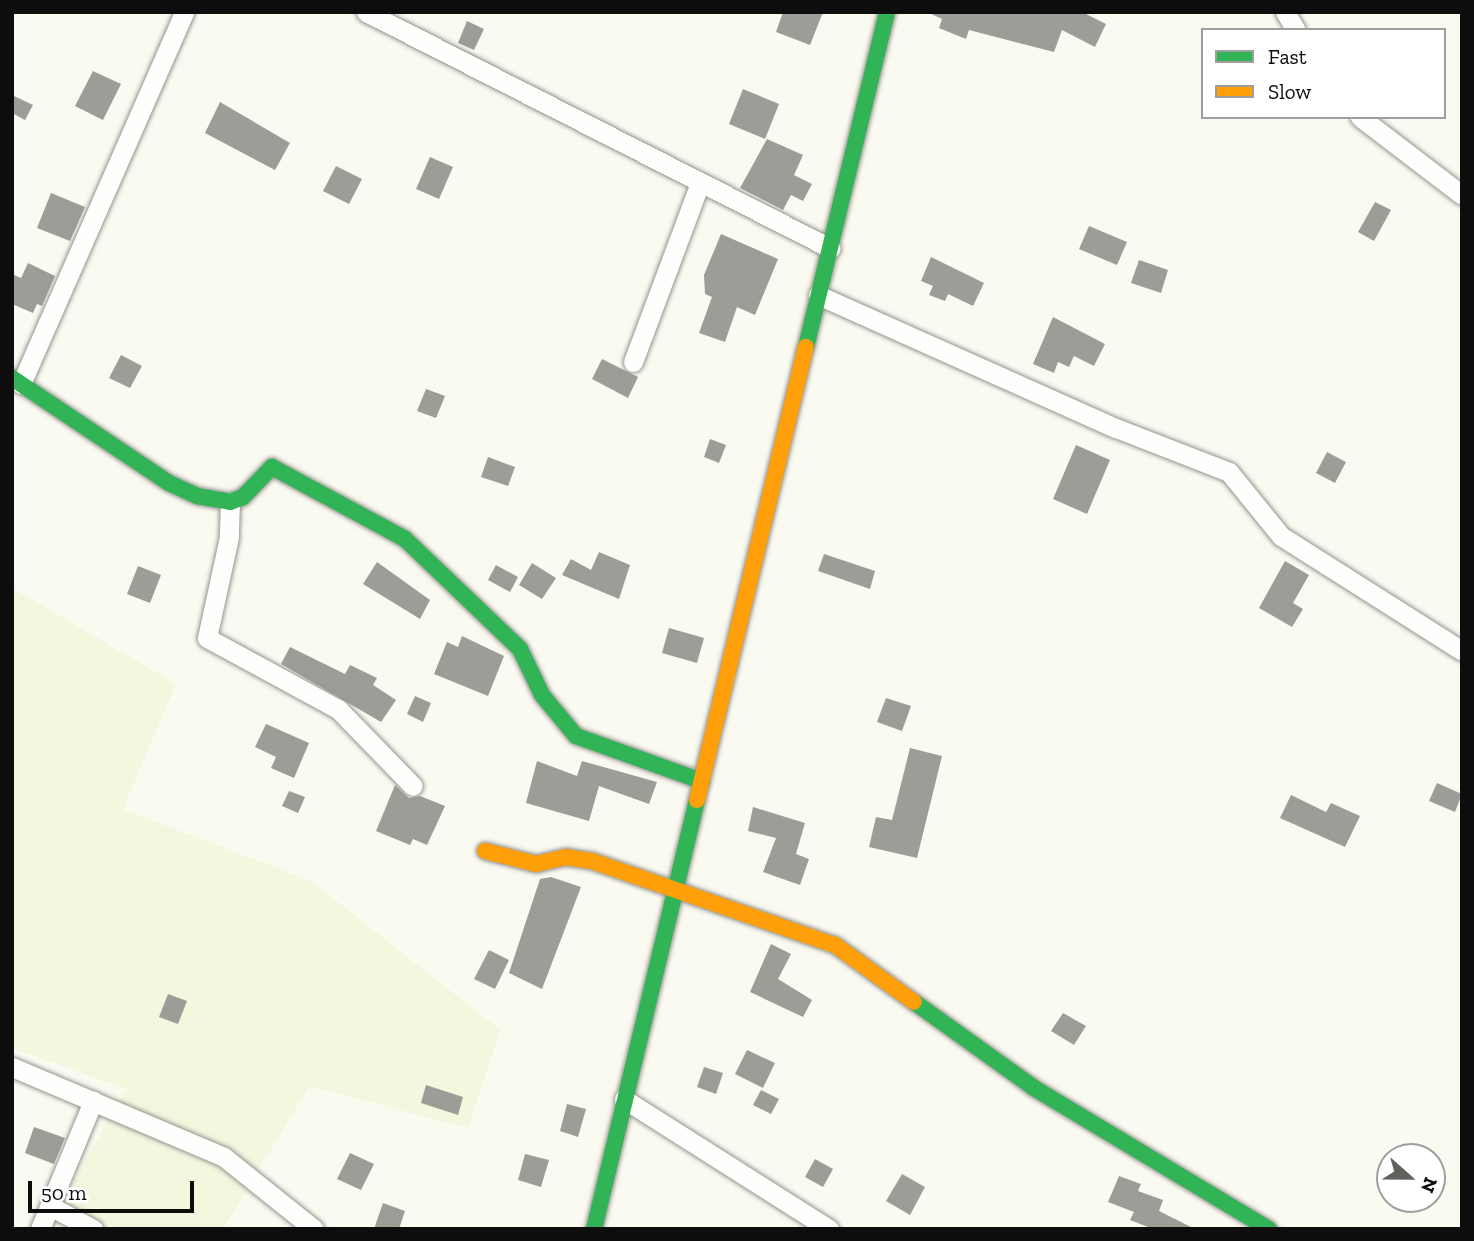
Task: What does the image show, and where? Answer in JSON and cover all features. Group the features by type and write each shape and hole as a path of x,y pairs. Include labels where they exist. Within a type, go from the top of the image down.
{"street":[{"path":"184,12 17,381 169,484 197,496 230,502 243,497 272,467 405,540 447,584 520,649 542,695 576,736 702,781"},
{"path":"366,12 397,21 700,183 830,248"},
{"path":"594,1229 887,12"},
{"path":"1284,12 1295,28"},
{"path":"1363,119 1462,195"},
{"path":"633,362 700,183"},
{"path":"818,295 1116,428 1229,471 1280,536 1462,651"},
{"path":"230,502 229,537 207,638 338,709 413,786"},
{"path":"485,851 536,863 580,858 677,888 820,938 849,953 1034,1088 1269,1229"},
{"path":"12,1067 224,1157 314,1229"},
{"path":"624,1099 829,1229"},
{"path":"40,1229 93,1101"},
{"path":"50,1206 93,1229"}],"green space":[{"path":"12,588 176,684 123,809 311,881 500,1030 468,1128 309,1086 223,1229 96,1229 56,1210 127,1089 12,1048"}],"building":[{"path":"783,12 823,12 810,45 776,32"},
{"path":"927,12 1082,12 1106,24 1095,47 1062,30 1054,52 969,30 966,39 939,28 942,19"},
{"path":"467,21 484,29 474,50 458,43"},
{"path":"93,71 121,84 103,120 75,106"},
{"path":"743,89 779,104 765,139 729,124"},
{"path":"12,95 33,105 25,120 12,113"},
{"path":"220,102 290,143 275,170 205,133"},
{"path":"767,139 803,155 794,175 812,184 803,201 791,195 783,210 740,188"},
{"path":"430,157 453,167 439,199 416,189"},
{"path":"336,166 362,179 349,204 323,191"},
{"path":"51,193 85,207 70,241 37,228"},
{"path":"1375,202 1391,210 1374,241 1358,232"},
{"path":"1089,226 1127,242 1117,265 1079,249"},
{"path":"721,234 778,259 755,315 737,307 725,342 699,333 712,297 705,294 704,275"},
{"path":"931,257 984,283 973,306 948,294 945,301 929,295 933,286 921,281"},
{"path":"1139,260 1168,270 1161,293 1131,283"},
{"path":"28,263 55,276 42,306 37,304 33,313 12,304 12,274 21,278"},
{"path":"1053,317 1105,344 1094,366 1074,356 1069,367 1058,362 1054,373 1033,364"},
{"path":"121,355 142,366 130,388 109,378"},
{"path":"602,359 638,377 628,398 592,379"},
{"path":"426,389 445,396 436,418 417,411"},
{"path":"710,439 726,445 719,463 704,457"},
{"path":"1076,445 1110,460 1087,514 1053,499"},
{"path":"1327,452 1346,462 1335,483 1316,473"},
{"path":"488,457 515,467 508,486 481,477"},
{"path":"599,552 630,565 619,599 562,575 571,559 591,570"},
{"path":"824,554 875,571 870,589 818,571"},
{"path":"1285,561 1309,575 1293,603 1303,609 1292,627 1259,608"},
{"path":"377,562 430,600 420,619 363,584"},
{"path":"532,563 556,578 542,599 519,585"},
{"path":"496,565 518,577 510,592 488,580"},
{"path":"138,566 161,575 150,603 127,594"},
{"path":"669,628 704,638 697,663 662,653"},
{"path":"462,636 504,656 488,696 434,674 447,642 458,647"},
{"path":"290,647 345,674 350,665 377,678 373,685 396,700 381,722 281,664"},
{"path":"415,696 431,703 423,722 407,714"},
{"path":"886,698 911,706 902,731 877,722"},
{"path":"266,724 309,743 294,778 271,768 276,757 255,747"},
{"path":"910,748 942,756 917,858 869,847 876,817 892,820"},
{"path":"537,761 577,776 582,761 657,782 649,804 599,786 589,821 526,803"},
{"path":"1437,783 1462,794 1455,812 1429,801"},
{"path":"395,785 409,798 420,796 445,806 427,845 413,839 410,845 376,831"},
{"path":"289,791 305,797 298,813 282,806"},
{"path":"1291,795 1326,812 1331,803 1360,816 1345,847 1280,818"},
{"path":"753,807 805,823 796,854 809,859 800,885 763,872 776,838 748,831"},
{"path":"551,877 581,887 542,989 509,973 540,879"},
{"path":"771,944 791,954 778,979 812,1000 803,1017 750,992"},
{"path":"489,950 509,960 495,989 474,979"},
{"path":"168,994 187,1001 178,1024 159,1017"},
{"path":"1063,1013 1086,1026 1074,1045 1051,1031"},
{"path":"747,1050 775,1063 763,1088 735,1074"},
{"path":"704,1067 723,1073 716,1094 697,1087"},
{"path":"426,1085 463,1097 458,1115 421,1103"},
{"path":"761,1090 779,1099 771,1114 753,1105"},
{"path":"567,1104 586,1109 578,1137 560,1131"},
{"path":"34,1127 65,1138 54,1164 25,1153"},
{"path":"350,1153 374,1164 361,1190 337,1179"},
{"path":"525,1154 549,1160 541,1187 518,1180"},
{"path":"815,1159 833,1169 823,1187 805,1177"},
{"path":"902,1174 925,1187 910,1215 886,1201"},
{"path":"1119,1176 1141,1184 1138,1191 1163,1200 1159,1211 1195,1229 1153,1229 1130,1220 1134,1212 1108,1202"},
{"path":"383,1203 405,1211 399,1229 374,1229"}],"traffic: fast":[{"path":"806,347 887,12"},
{"path":"12,378 169,483 197,496 230,502 243,497 272,467 405,539 520,649 542,695 576,736 702,781"},
{"path":"594,1229 697,800"},
{"path":"914,1002 1034,1088 1269,1229"}],"traffic: slow":[{"path":"697,800 806,347"},
{"path":"485,851 536,864 566,857 592,861 835,945 914,1002"}]}
